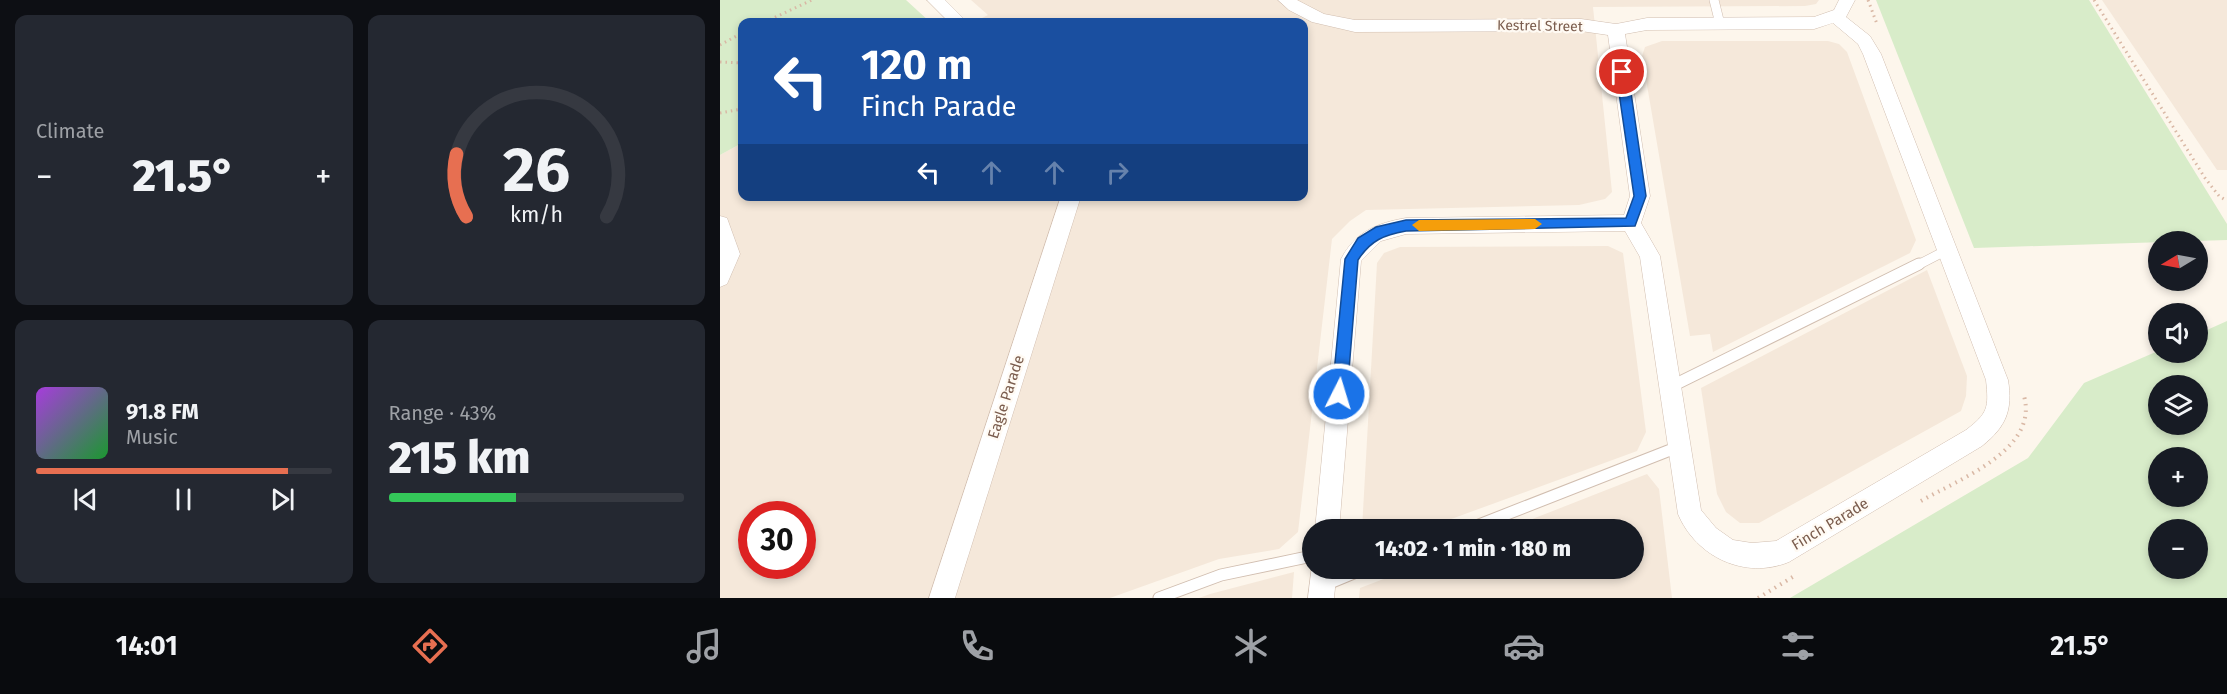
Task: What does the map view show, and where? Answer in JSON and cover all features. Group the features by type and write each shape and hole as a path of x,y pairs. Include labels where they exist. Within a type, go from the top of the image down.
{"street":[{"path":"935,0 955,18"},
{"name":"Kestrel Street","path":"1286,0 1303,12 1325,22 1355,26 1581,25 1616,30 1647,24 1814,22 1836,17"},
{"path":"1836,17 1845,9 1847,0"},
{"path":"1293,18 1303,12"},
{"name":"Finch Parade","path":"1631,223 1650,256 1690,514 1701,532 1730,551 1758,558 1780,553 1974,438 1995,422 2001,404 1997,380 1872,54 1864,40 1836,17"},
{"path":"1328,519 1351,259 1363,242 1381,231 1406,226 1631,223 1640,196 1616,30"},
{"name":"Eagle Parade","path":"942,598 1069,201"},
{"path":"720,224 730,254 720,278"}],"lane":[{"path":"1714,0 1720,24"},
{"path":"1670,387 1947,250"},
{"path":"1494,519 1678,447"},
{"path":"1159,598 1221,574 1302,558"}],"path":[{"path":"774,18 812,0"},
{"path":"1868,0 1880,29"},
{"path":"2094,0 2205,178 2219,196 2227,201"},
{"path":"720,45 738,35"},
{"path":"720,63 738,63"},
{"path":"720,113 738,110"},
{"path":"1918,503 2008,450 2019,438 2026,420 2026,401 2022,390"},
{"path":"1758,598 1798,574"}],"shaded area":[{"path":"971,0 1819,0 1816,4 1805,6 1593,7 1612,192 1605,199 1579,205 1366,210 1350,221 1332,239 1298,532 1279,549 1219,559 1110,598 720,598 720,155 738,145 738,201 1308,201 1308,18 982,18 988,15"},
{"path":"2102,0 2227,0 2227,170 2217,170"},
{"path":"1662,41 1828,41 1839,44 1847,52 1916,240 1910,253 1713,352 1710,334 1690,336 1642,56 1645,47"},
{"path":"1608,246 1623,253 1646,432 1637,451 1451,519 1363,519 1377,263 1384,253 1400,247"},
{"path":"1927,270 1967,376 1966,396 1961,411 1759,523 1740,523 1726,512 1717,494 1701,388"},
{"path":"1647,474 1659,489 1672,598 1359,598 1360,588 1384,579 1644,579 1644,519 1532,519"},
{"path":"1294,572 1292,598 1199,598 1210,594"}],"green space":[{"path":"720,0 906,0 926,18 738,18 738,145 720,155"},
{"path":"1876,0 2089,0 2227,224 2227,240 2208,241 2208,231 2148,231 2148,242 1974,248"},
{"path":"2227,321 2227,598 1790,598 2028,458 2084,383 2148,355 2148,363 2208,363 2208,330"}],"slow traffic":[{"path":"1419,225 1535,224"}],"route":[{"path":"1339,394 1351,259 1363,242 1381,231 1406,226 1631,223 1640,196 1622,72"}]}
